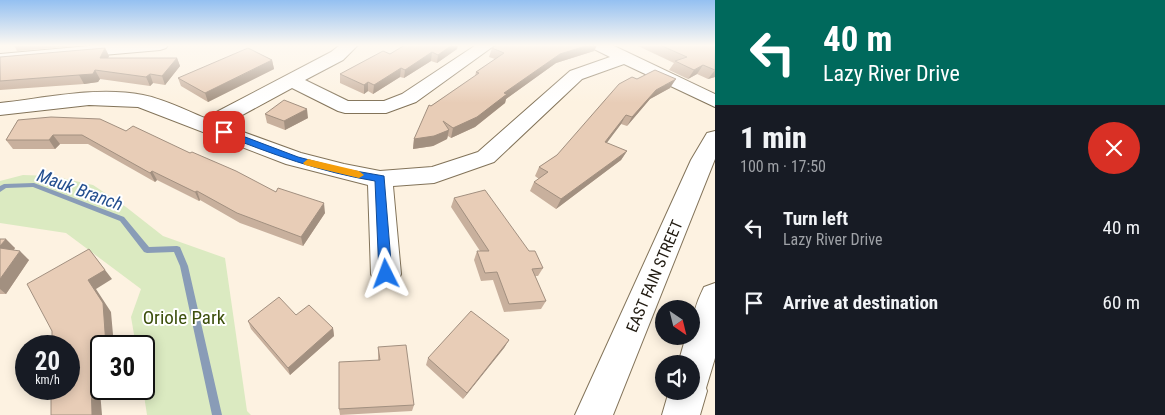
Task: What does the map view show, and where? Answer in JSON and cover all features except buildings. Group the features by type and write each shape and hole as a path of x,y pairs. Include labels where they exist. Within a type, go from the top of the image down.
{"street":[{"path":"207,125 321,64"},
{"path":"291,80 345,107 386,106 410,98 459,64"},
{"path":"0,109 84,100 120,98 142,101 294,159 380,179 434,175 486,157 576,75 606,64"},
{"path":"637,64 715,101"},
{"name":"EAST FAIN STREET","path":"594,415 703,160 715,138"},
{"path":"380,179 386,274"},
{"path":"698,355 715,297"},
{"path":"681,415 685,400"}],"green space":[{"name":"Oriole Park","path":"23,175 53,176 93,185 126,207 163,236 225,258 247,411 251,415 147,415 145,400 155,400 155,335 134,335 131,317 141,289 66,233 0,223 0,181"}],"waterway":[{"name":"Mauk Branch","path":"0,190 4,186 34,185 122,219 147,250 177,249 184,266 217,415"}],"slow traffic":[{"path":"308,163 359,175"}],"route":[{"path":"224,132 294,159 380,179 386,274"}]}
